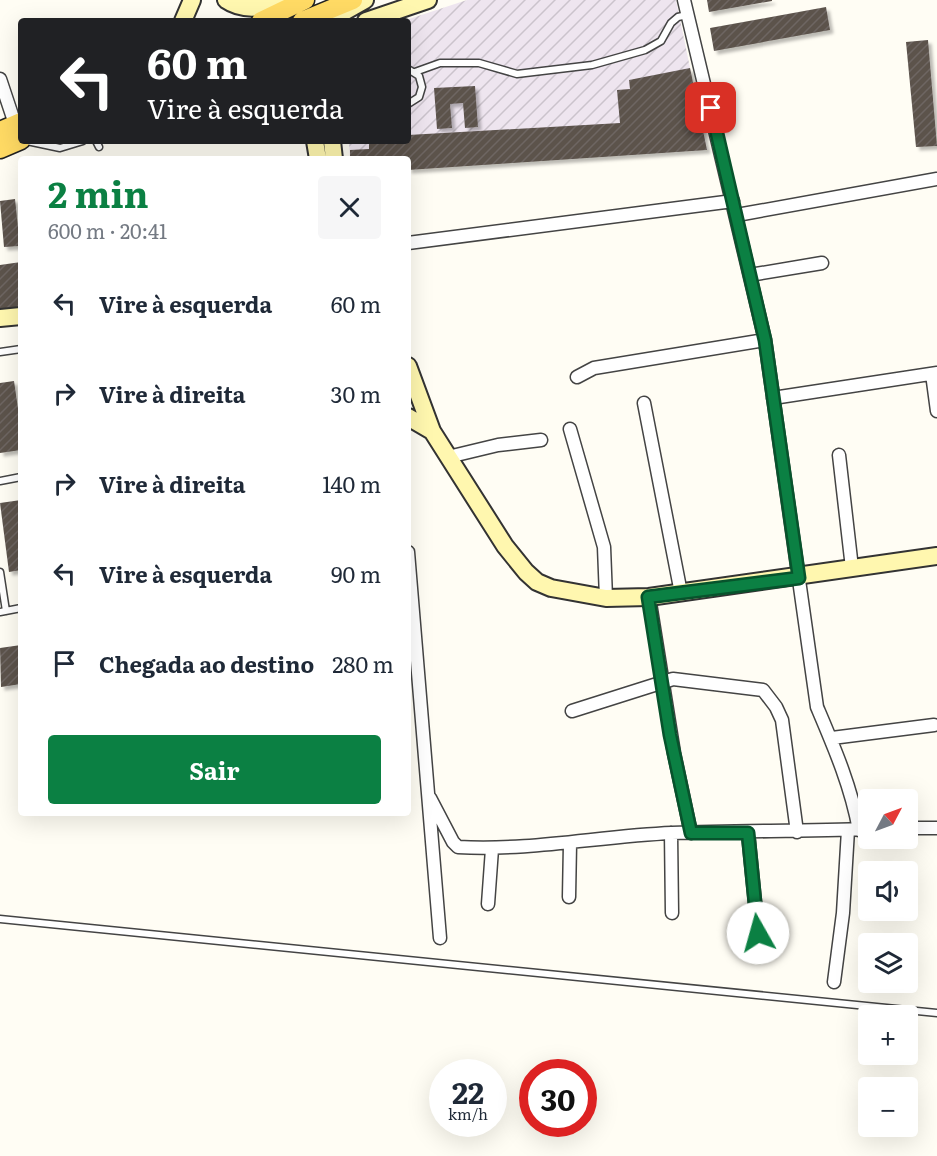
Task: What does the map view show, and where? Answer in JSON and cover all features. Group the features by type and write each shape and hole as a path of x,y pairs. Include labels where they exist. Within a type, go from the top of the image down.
{"main road":[{"path":"267,18 305,0"},
{"path":"317,18 332,15 353,0"}],"street":[{"path":"184,18 192,0"},
{"path":"226,0 238,6 257,8 288,0"},
{"path":"332,15 342,13 366,0"},
{"path":"375,18 428,0"},
{"path":"684,0 734,201 765,340 815,698 854,801 858,824"},
{"path":"0,79 12,138"},
{"path":"737,215 937,179"},
{"path":"411,243 734,201"},
{"path":"750,275 822,263"},
{"path":"0,318 18,316"},
{"path":"577,377 594,368 765,340"},
{"path":"411,374 432,431 505,546 526,572 537,582 550,588 606,598 648,597 799,578 937,556"},
{"path":"772,398 934,374 937,411"},
{"path":"644,403 681,593"},
{"path":"411,419 432,431"},
{"path":"570,429 604,547 606,598"},
{"path":"448,457 498,445 541,440"},
{"path":"839,455 852,568"},
{"path":"411,586 440,938"},
{"path":"648,597 661,680 691,833"},
{"path":"572,711 661,680 689,680 752,688 768,694 777,707 785,736 797,832"},
{"path":"832,738 934,725"},
{"path":"430,798 456,846 492,849 570,844 671,833 858,830"},
{"path":"918,828 937,828"},
{"path":"671,833 672,913"},
{"path":"748,833 760,952"},
{"path":"834,982 843,913 858,835"},
{"path":"569,897 570,844"},
{"path":"488,904 492,849"}],"lane":[{"path":"415,72 440,63 479,63 498,71 517,74 592,65 645,50 661,41 670,23 678,17 688,15"},
{"path":"411,70 422,81 421,92 411,103"},
{"path":"41,144 60,148 73,144"},
{"path":"0,352 18,349"},
{"path":"0,481 18,478"},
{"path":"0,572 3,611 18,608"},
{"path":"0,919 937,1013"}],"shaded area":[{"path":"467,0 676,0 707,150 411,157 350,156 349,144 411,144 411,18"}],"building":[{"path":"707,0 772,0 772,1 709,12"},
{"path":"826,7 830,30 714,51 710,28"},
{"path":"928,40 937,146 916,147 906,42"},
{"path":"690,68 707,150 411,170 411,156 350,156 350,150 369,149 369,144 411,144 411,135 620,123 617,90 630,89 629,80"},
{"path":"475,86 478,127 465,128 463,103 450,104 452,128 437,129 434,88"},
{"path":"15,199 18,246 4,247 0,201"},
{"path":"18,262 18,311 0,314 0,265"},
{"path":"14,381 18,408 18,450 0,453 0,383"},
{"path":"18,500 18,570 9,572 0,503"},
{"path":"18,645 18,684 1,687 0,648"}],"route":[{"path":"711,108 765,340 799,578 648,597 670,735 691,833 748,833 758,933"}]}
